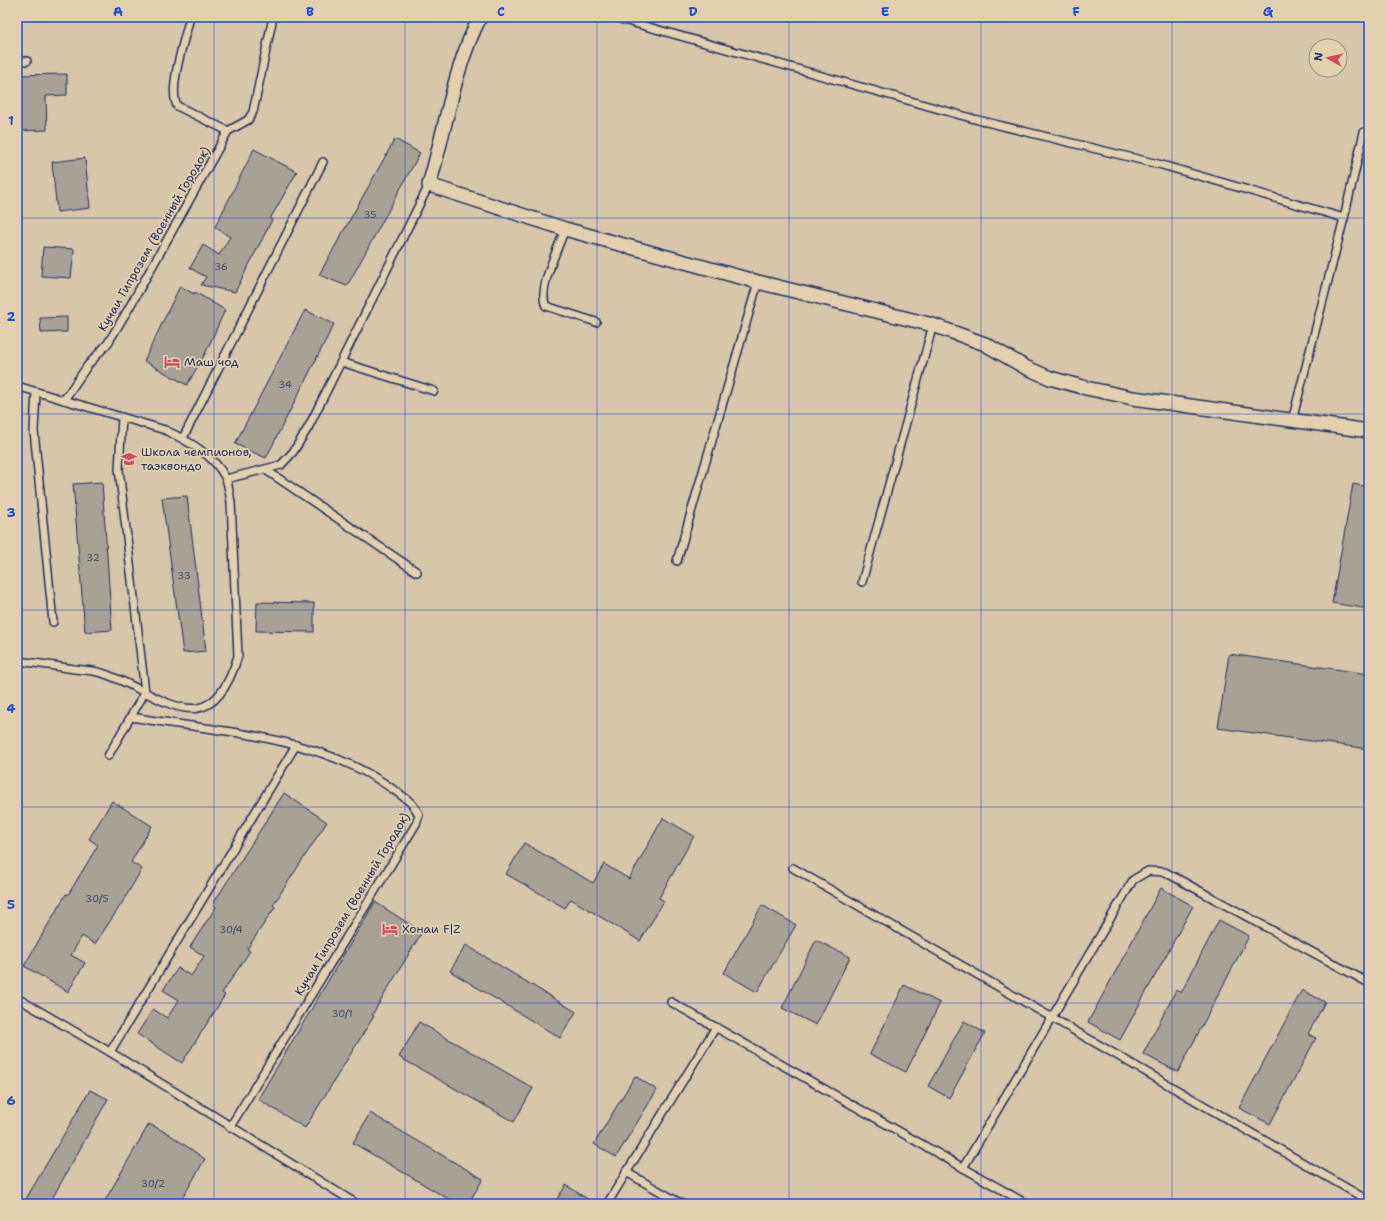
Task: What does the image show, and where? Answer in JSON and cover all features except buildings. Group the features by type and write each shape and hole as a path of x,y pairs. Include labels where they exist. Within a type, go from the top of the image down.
{"street":[{"path":"480,17 464,52 429,185 565,230 758,282 933,325 985,344 1025,367 1050,378 1086,388 1133,398 1369,431"}],"lane":[{"path":"190,17 176,78 174,99 178,106 228,131 248,120 253,112 273,17"},
{"path":"613,17 978,120 1162,165 1344,218"},
{"path":"17,61 28,61"},
{"name":"Кучаи Гипрозем (Военный Городок)","path":"64,400 88,365 108,342 126,314 228,131"},
{"path":"1292,421 1344,218 1364,132"},
{"path":"183,438 323,162"},
{"path":"226,479 281,465 293,452 308,428 429,185"},
{"path":"565,230 545,285 542,299 546,306 596,322"},
{"path":"677,562 758,282"},
{"path":"862,582 933,325"},
{"path":"341,362 434,391"},
{"path":"17,386 165,430 183,438 215,461 226,479 231,502 238,656 232,675 224,690 214,701 197,709 182,708 162,701 101,672 17,661"},
{"path":"36,392 34,431 53,622"},
{"path":"108,756 144,692 118,469 122,417"},
{"path":"266,470 417,572"},
{"name":"Кучаи Гипрозем (Военный Городок)","path":"131,717 227,731 296,745 346,761 415,805 419,815 416,824 230,1127"},
{"path":"110,1052 296,745"},
{"path":"793,868 1369,1201"},
{"path":"963,1168 1133,880 1148,871 1165,872 1369,983"},
{"path":"17,998 110,1052 357,1204"},
{"path":"672,1002 1027,1204"},
{"path":"607,1204 716,1027"},
{"path":"626,1172 682,1204"}],"place":[{"name":"Маш чод","path":"172,362"},
{"name":"Школа чемпионов, таэквондо","path":"129,459"},
{"name":"Хонаи F|Z","path":"390,929"}]}
